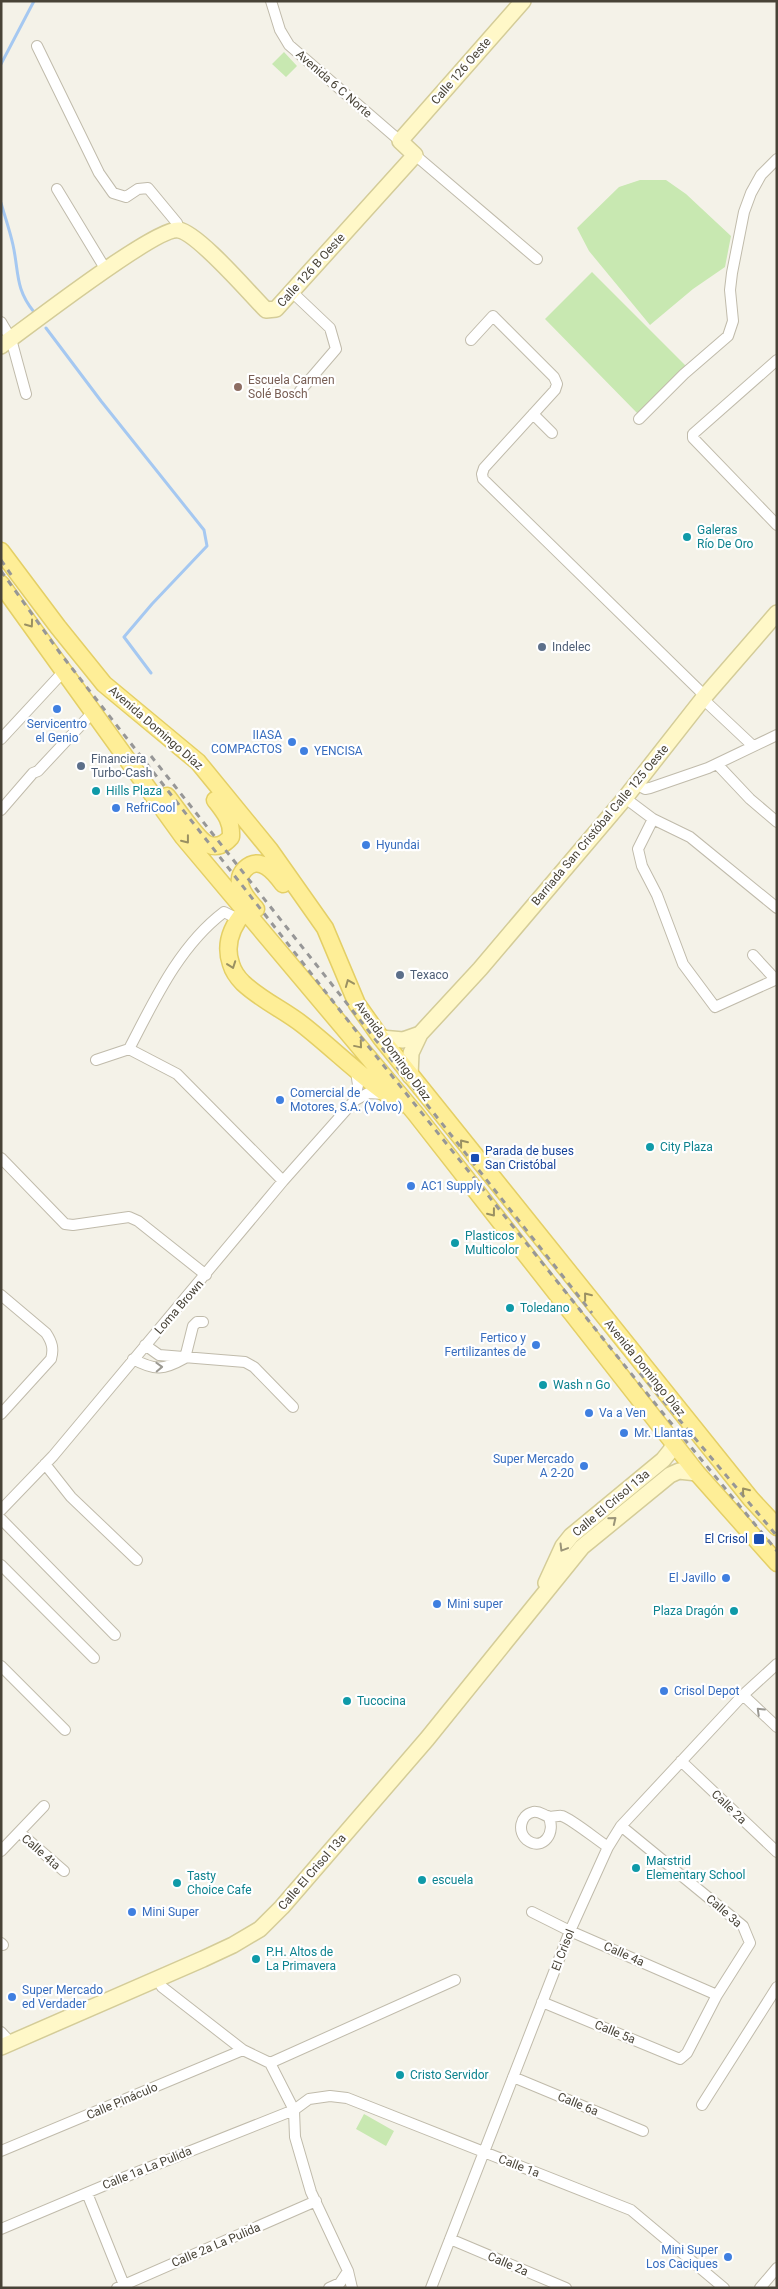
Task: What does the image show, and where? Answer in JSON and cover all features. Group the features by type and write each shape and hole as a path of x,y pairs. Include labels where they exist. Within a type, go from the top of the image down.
{"main road":[{"name":"Avenida Domingo Díaz","path":"1,550 58,627 104,684 198,762 270,850 325,928 357,1004 381,1038 751,1499 777,1527"},
{"name":"Avenida Domingo Díaz","path":"1,584 137,770 183,837 242,915 326,1005 415,1113 673,1444 777,1563"},
{"path":"137,770 163,791 208,845 217,847 226,844 231,837 229,817 154,727"},
{"path":"326,1005 284,944 244,894 240,884 240,874 248,866 257,863 274,872 340,962"},
{"path":"242,915 230,935 228,947 231,964 239,978 269,1002 301,1023 385,1094 415,1113"}],"street":[{"name":"Avenida 6 C Norte","path":"271,1 280,30 289,44 415,155"},
{"name":"Calle 126 Oeste","path":"400,141 522,1"},
{"path":"6,343 106,270 153,240 170,232 180,230 177,223 148,188 138,189 126,197 113,194 99,173 37,46"},
{"path":"415,155 538,259"},
{"name":"Calle 126 B Oeste","path":"180,230 201,244 266,310 276,309 415,155"},
{"path":"639,419 684,374 728,336 733,321 730,290 732,273 744,212 751,193 761,175 777,159"},
{"path":"57,189 106,270"},
{"path":"292,292 330,328 336,349 300,391"},
{"path":"471,340 493,316 554,377 557,384 555,390 484,468 483,479 753,746"},
{"path":"1,322 6,343 26,394"},
{"path":"777,360 693,434 692,438 777,525"},
{"path":"533,414 552,433"},
{"name":"Barriada San Cristóbal Calle 125 Oeste","path":"410,1076 411,1053 420,1034 480,969 625,798 704,698 777,613"},
{"path":"3,734 64,671"},
{"path":"1,810 33,773 33,768 92,708"},
{"path":"636,784 645,789 650,788 717,764 777,734"},
{"path":"717,764 750,798 777,822"},
{"path":"625,798 653,819 690,837 777,908"},
{"path":"653,819 638,849 642,866 657,895 683,964 715,1007 776,980 753,956"},
{"path":"96,1060 129,1049 167,978 209,923 224,912 242,915"},
{"path":"381,1038 403,1040 420,1034"},
{"path":"129,1049 177,1074 283,1181"},
{"path":"354,1101 358,1085 355,1070"},
{"path":"354,1101 368,1094 385,1094"},
{"name":"Loma Brown","path":"1,1510 45,1464 206,1275 283,1181 354,1101"},
{"path":"1,1158 65,1224 74,1226 129,1217 138,1221 206,1275"},
{"path":"1,1295 46,1333 52,1345 51,1359 2,1413"},
{"path":"133,1359 149,1367 163,1369 185,1358 193,1326 197,1322 203,1322"},
{"path":"145,1345 159,1356 245,1362 254,1367 293,1406"},
{"name":"Calle El Crisol 13a","path":"5,2041 233,1945 260,1928 282,1907 427,1739 544,1594 591,1538 663,1460 673,1444"},
{"path":"45,1464 71,1497 137,1560"},
{"name":"Calle El Crisol 13a","path":"628,1498 670,1475 679,1472 697,1473"},
{"path":"1,1519 115,1635"},
{"path":"1,1565 94,1658"},
{"name":"El Crisol","path":"431,2288 570,1931 608,1847 621,1826 743,1695 777,1664"},
{"path":"1,1666 65,1730"},
{"path":"743,1695 777,1727"},
{"name":"Calle 2a","path":"682,1761 777,1852"},
{"path":"1,1851 44,1806"},
{"path":"548,1816 562,1816 608,1847"},
{"name":"Calle 3a","path":"621,1826 744,1926 750,1943 717,1995"},
{"name":"Calle 4ta","path":"18,1832 64,1871"},
{"name":"Calle 4a","path":"532,1912 570,1931 717,1995"},
{"path":"157,1978 162,1987 243,2050 270,2063 294,2110 295,2137 316,2202 348,2271 352,2288"},
{"path":"270,2063 455,1980"},
{"path":"702,2105 776,1992"},
{"name":"Calle 5a","path":"542,2002 680,2059 687,2053 717,1995"},
{"name":"Calle Pináculo","path":"1,2152 243,2050"},
{"name":"Calle 6a","path":"513,2077 643,2131"},
{"name":"Calle 1a","path":"294,2110 309,2100 330,2096 347,2098 631,2210 724,2288"},
{"name":"Calle 1a La Pulida","path":"1,2229 294,2110"},
{"path":"87,2193 120,2286"},
{"name":"Calle 2a La Pulida","path":"120,2286 316,2202"},
{"name":"Calle 2a","path":"450,2239 566,2288"},
{"path":"760,2288 777,2268"},
{"path":"330,2288 340,2283 348,2271"}],"green space":[{"path":"284,52 297,66 286,77 272,64"},
{"path":"640,180 666,180 686,194 731,236 725,267 693,289 650,325 589,251 577,228 619,187"},
{"path":"592,272 687,367 639,415 545,319"},
{"path":"364,2114 394,2131 386,2146 356,2129"}],"waterway":[{"path":"1,64 34,1"},
{"path":"1,203 13,245 21,288 34,312"},
{"path":"46,328 101,401 204,530 207,546 152,604 124,637 151,673"}],"railway":[{"path":"1,560 12,576"},
{"path":"1,571 60,653 364,1041 662,1412 777,1551"},
{"path":"151,756 592,1313"},
{"path":"640,1373 777,1536"}],"place":[{"name":"Escuela Carmen Solé Bosch","path":"238,387"},
{"name":"Galeras Río De Oro","path":"687,537"},
{"name":"Indelec","path":"542,647"},
{"name":"Servicentro el Genio","path":"57,709"},
{"name":"IIASA COMPACTOS","path":"292,742"},
{"name":"YENCISA","path":"304,751"},
{"name":"Financiera Turbo-Cash","path":"81,766"},
{"name":"Hills Plaza","path":"96,791"},
{"name":"RefriCool","path":"116,808"},
{"name":"Hyundai","path":"366,845"},
{"name":"Texaco","path":"400,975"},
{"name":"Comercial de Motores, S.A. (Volvo)","path":"280,1100"},
{"name":"City Plaza","path":"650,1147"},
{"name":"Parada de buses San Cristóbal","path":"475,1158"},
{"name":"AC1 Supply","path":"411,1186"},
{"name":"Plasticos Multicolor","path":"455,1243"},
{"name":"Toledano","path":"510,1308"},
{"name":"Fertico y Fertilizantes de","path":"536,1345"},
{"name":"Wash n Go","path":"543,1385"},
{"name":"Va a Ven","path":"589,1413"},
{"name":"Mr. Llantas","path":"624,1433"},
{"name":"Super Mercado A 2-20","path":"584,1466"},
{"name":"El Crisol","path":"759,1539"},
{"name":"El Javillo","path":"726,1578"},
{"name":"Mini super","path":"437,1604"},
{"name":"Plaza Dragón","path":"734,1611"},
{"name":"Crisol Depot","path":"664,1691"},
{"name":"Tucocina","path":"347,1701"},
{"name":"Marstrid Elementary School","path":"636,1868"},
{"name":"escuela","path":"422,1880"},
{"name":"Tasty Choice Cafe","path":"177,1883"},
{"name":"Mini Super","path":"132,1912"},
{"name":"P.H. Altos de La Primavera","path":"256,1959"},
{"name":"Super Mercado ed Verdader","path":"12,1997"},
{"name":"Cristo Servidor","path":"400,2075"},
{"name":"Mini Super Los Caciques","path":"728,2257"}]}
